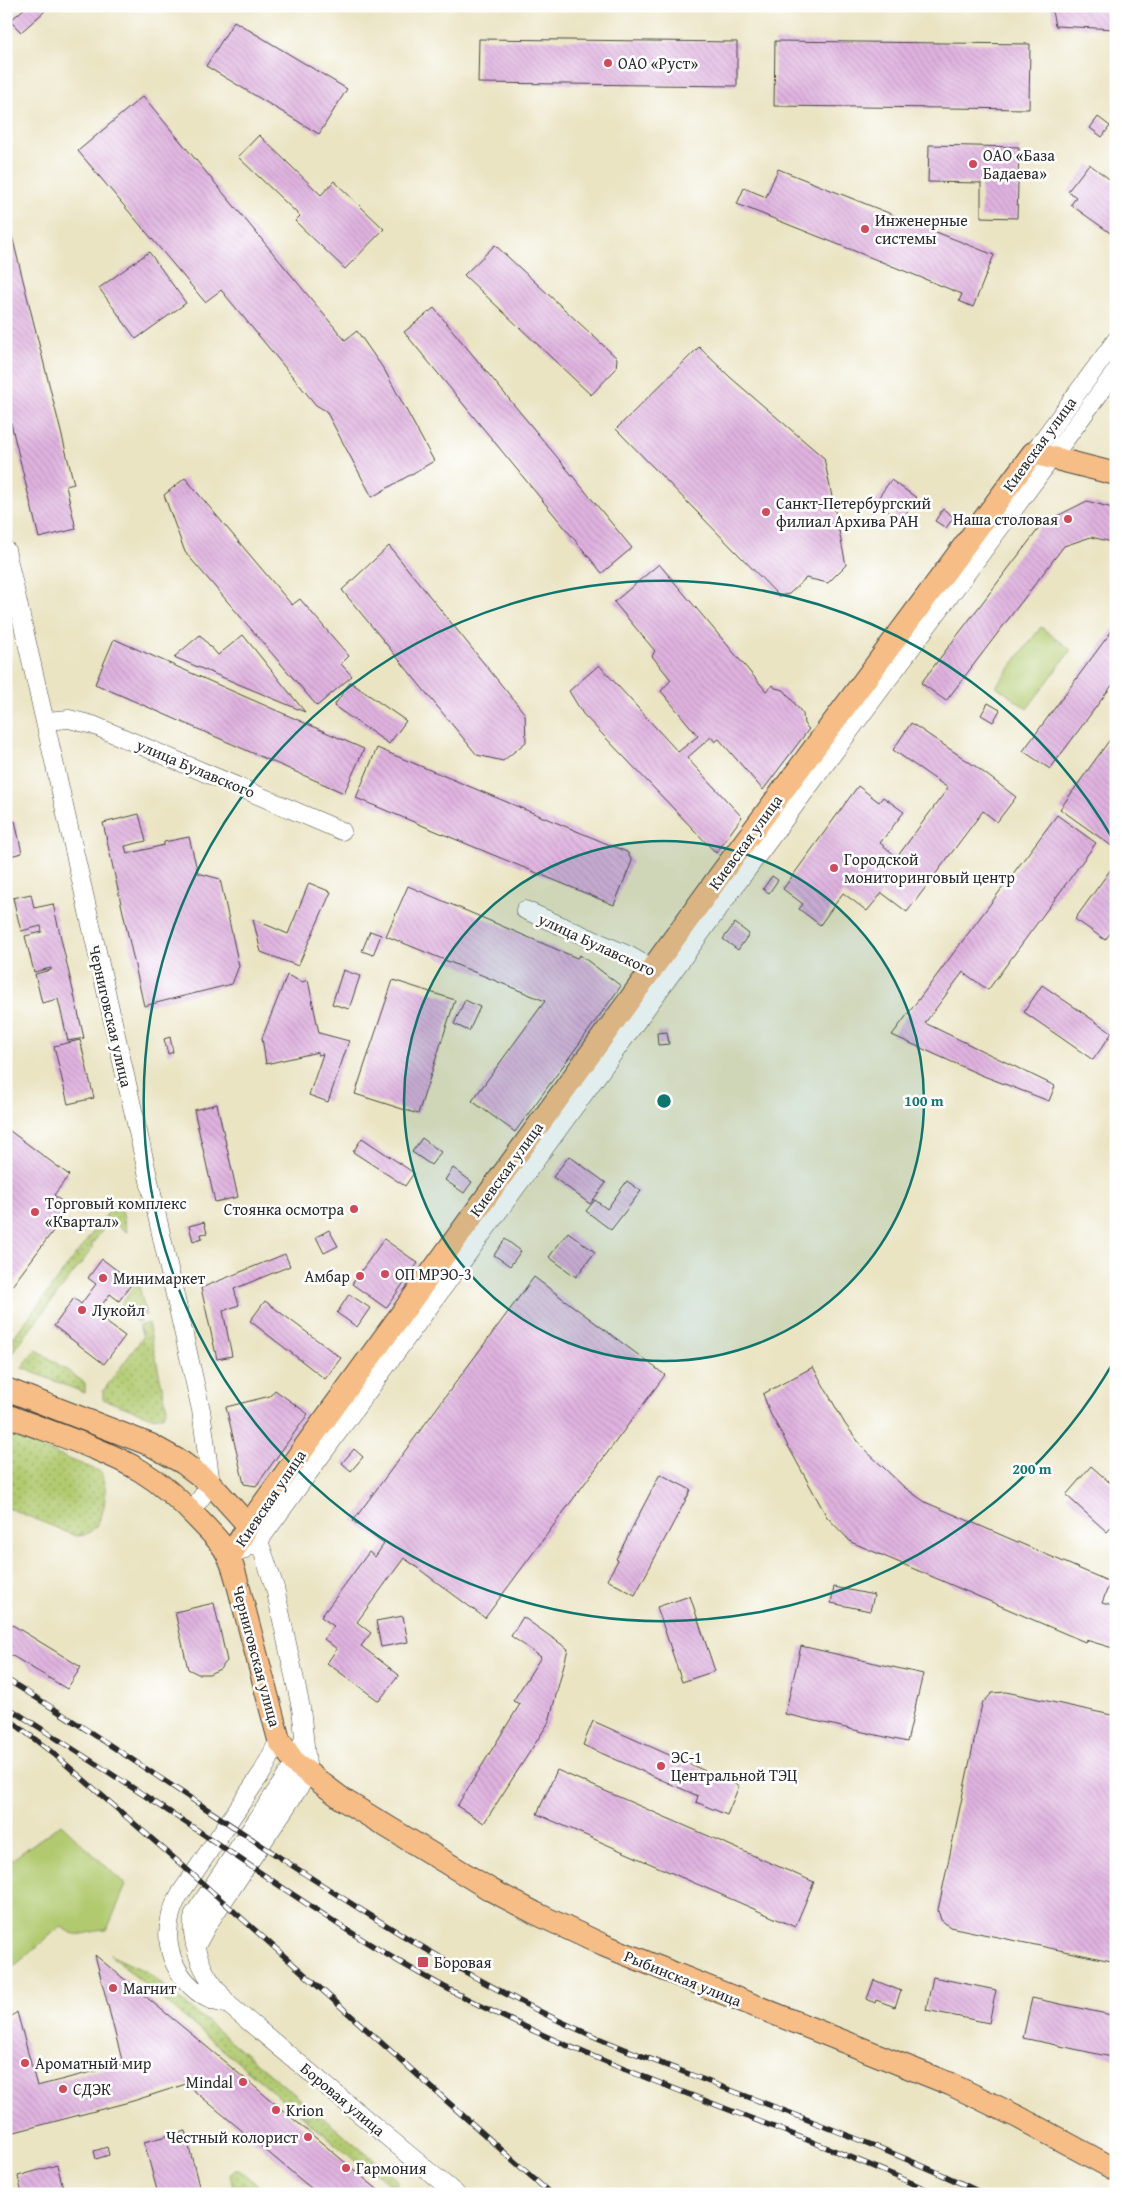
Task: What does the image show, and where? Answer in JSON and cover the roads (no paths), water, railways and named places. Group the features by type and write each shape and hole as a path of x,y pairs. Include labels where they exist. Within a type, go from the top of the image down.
{"main road":[{"path":"1042,456 1116,474"},
{"name":"Киевская улица","path":"230,1557 254,1533 660,973 1042,456"},
{"path":"6,1389 151,1445 183,1462 211,1484"},
{"name":"Черниговская улица","path":"6,1415 126,1463 161,1485 224,1546 230,1557 279,1740"},
{"name":"Черниговская улица","path":"211,1484 254,1533"},
{"name":"Рыбинская улица","path":"279,1740 302,1769 345,1801 491,1890 535,1913 603,1945 950,2084 1018,2117 1116,2170"}],"street":[{"name":"Киевская улица","path":"1042,456 1116,340"},
{"name":"Киевская улица","path":"1042,456 1116,371"},
{"name":"Черниговская улица","path":"6,550 201,1410 211,1484"},
{"name":"улица Булавского","path":"46,721 69,719 93,724 342,831"},
{"name":"улица Булавского","path":"525,910 660,973"},
{"path":"191,1512 211,1484"},
{"name":"Черниговская улица","path":"246,1850 302,1769 304,1738 301,1708 275,1588 254,1533"},
{"name":"Черниговская улица","path":"221,1833 263,1771 279,1740"},
{"name":"Боровая улица","path":"221,1833 178,1897 169,1920 167,1934 172,1958 185,1980 205,1997 229,2005"},
{"name":"Боровая улица","path":"246,1850 194,1914 192,1928 204,1974 229,2005 456,2194"}],"railway":[{"path":"6,1679 403,1936 541,2012 633,2052 875,2146 984,2194"},
{"path":"6,1706 327,1917 420,1974 452,1991 571,2047 815,2143 936,2194"},
{"path":"6,1717 54,1754 182,1865 551,2194"}],"place":[{"name":"ОАО «Руст»","path":"608,63"},
{"name":"ОАО «База Бадаева»","path":"973,164"},
{"name":"Инженерные системы","path":"865,229"},
{"name":"Санкт-Петербургский филиал Архива РАН","path":"766,512"},
{"name":"Наша столовая","path":"1068,519"},
{"name":"Городской мониторинговый центр","path":"834,868"},
{"name":"Стоянка осмотра","path":"354,1209"},
{"name":"Торговый комплекс «Квартал»","path":"35,1212"},
{"name":"ОП МРЭО-3","path":"385,1274"},
{"name":"Амбар","path":"360,1276"},
{"name":"Минимаркет","path":"103,1278"},
{"name":"Лукойл","path":"82,1310"},
{"name":"ЭС-1 Центральной ТЭЦ","path":"661,1766"},
{"name":"Боровая","path":"423,1962"},
{"name":"Магнит","path":"113,1988"},
{"name":"Ароматный мир","path":"25,2063"},
{"name":"Mindal","path":"243,2082"},
{"name":"СДЭК","path":"63,2089"},
{"name":"Krion","path":"276,2110"},
{"name":"Честный колорист","path":"308,2137"},
{"name":"Гармония","path":"346,2168"}]}
